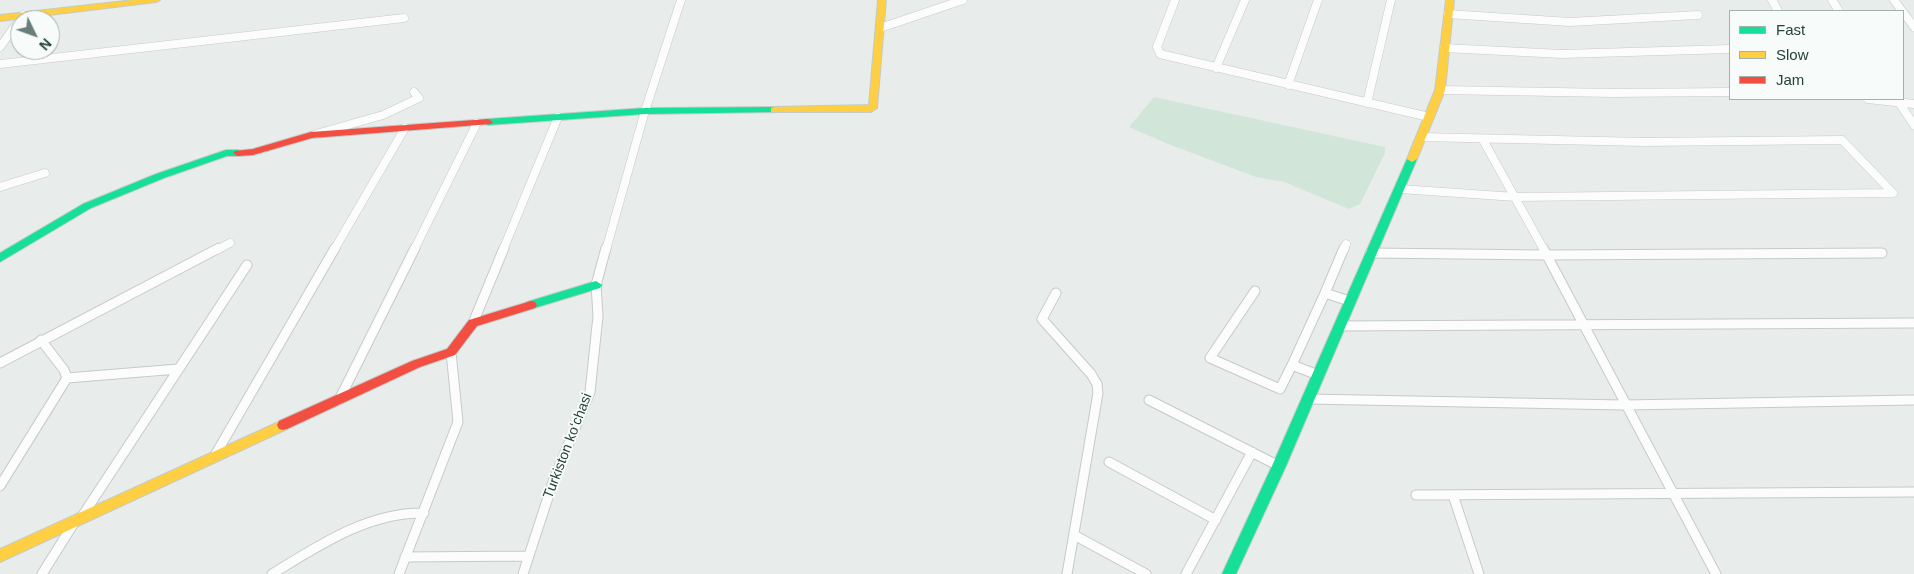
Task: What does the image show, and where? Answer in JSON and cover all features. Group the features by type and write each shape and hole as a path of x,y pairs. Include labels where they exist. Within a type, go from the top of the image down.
{"street":[{"path":"60,11 156,0"},
{"name":"Turkiston koʻchasi","path":"523,574 554,480 590,392 598,316 596,285 645,111 681,0"},
{"path":"311,136 645,111 871,110 874,106 882,0"},
{"path":"880,28 963,0"},
{"path":"1174,0 1157,47 1160,54 1429,117"},
{"path":"1216,68 1245,0"},
{"path":"1288,85 1318,0"},
{"path":"1367,102 1391,0"},
{"path":"1229,574 1279,466 1370,253 1400,189 1440,90 1450,0"},
{"path":"1448,14 1570,22 1698,15"},
{"path":"1904,15 1914,28"},
{"path":"0,64 404,18"},
{"path":"0,47 10,32"},
{"path":"1444,48 1562,54 1729,49"},
{"path":"1440,90 1613,93 1729,92"},
{"path":"0,258 87,206 160,176 226,153 253,152 383,115 419,98 414,92"},
{"path":"1883,100 1914,104"},
{"path":"1898,101 1914,125"},
{"path":"0,556 416,364 451,352 473,323 558,117"},
{"path":"339,400 477,123"},
{"path":"214,457 405,128"},
{"path":"1400,189 1516,197 1893,192 1842,140 1644,142 1484,140 1421,137"},
{"path":"1484,140 1716,574"},
{"path":"0,187 45,173"},
{"path":"0,363 230,242"},
{"path":"1255,291 1210,358 1280,389 1346,244"},
{"path":"1370,253 1546,255 1882,253"},
{"path":"42,574 247,265"},
{"path":"473,323 596,285"},
{"path":"1056,293 1042,319 1091,374 1097,384 1098,393 1067,574"},
{"path":"1325,293 1349,302"},
{"path":"1339,326 1914,323"},
{"path":"41,340 64,370 67,378"},
{"path":"398,574 424,513 458,422 451,352"},
{"path":"1292,366 1318,375"},
{"path":"67,378 178,370"},
{"path":"0,486 67,378"},
{"path":"1149,400 1279,466"},
{"path":"1307,400 1624,405 1914,400"},
{"path":"1186,574 1252,452"},
{"path":"1109,462 1216,520"},
{"path":"1416,495 1914,492"},
{"path":"1454,495 1479,574"},
{"path":"272,574 329,542 367,524 401,513 424,513"},
{"path":"1074,535 1146,574"},
{"path":"405,557 528,556"}],"green space":[{"path":"1154,97 1385,147 1385,153 1360,204 1349,209 1284,182 1256,177 1168,144 1129,127"}],"traffic: fast":[{"path":"488,122 645,111 774,110"},
{"path":"0,258 87,206 160,176 226,153 238,153"},
{"path":"1229,574 1279,466 1412,159"},
{"path":"531,305 596,285"}],"traffic: slow":[{"path":"0,18 156,0"},
{"path":"774,110 871,109 874,106 882,0"},
{"path":"1412,159 1440,90 1450,0"},
{"path":"0,556 283,425"}],"traffic: jam":[{"path":"238,153 253,152 311,135 488,122"},
{"path":"283,425 416,364 451,352 473,323 531,305"}]}
